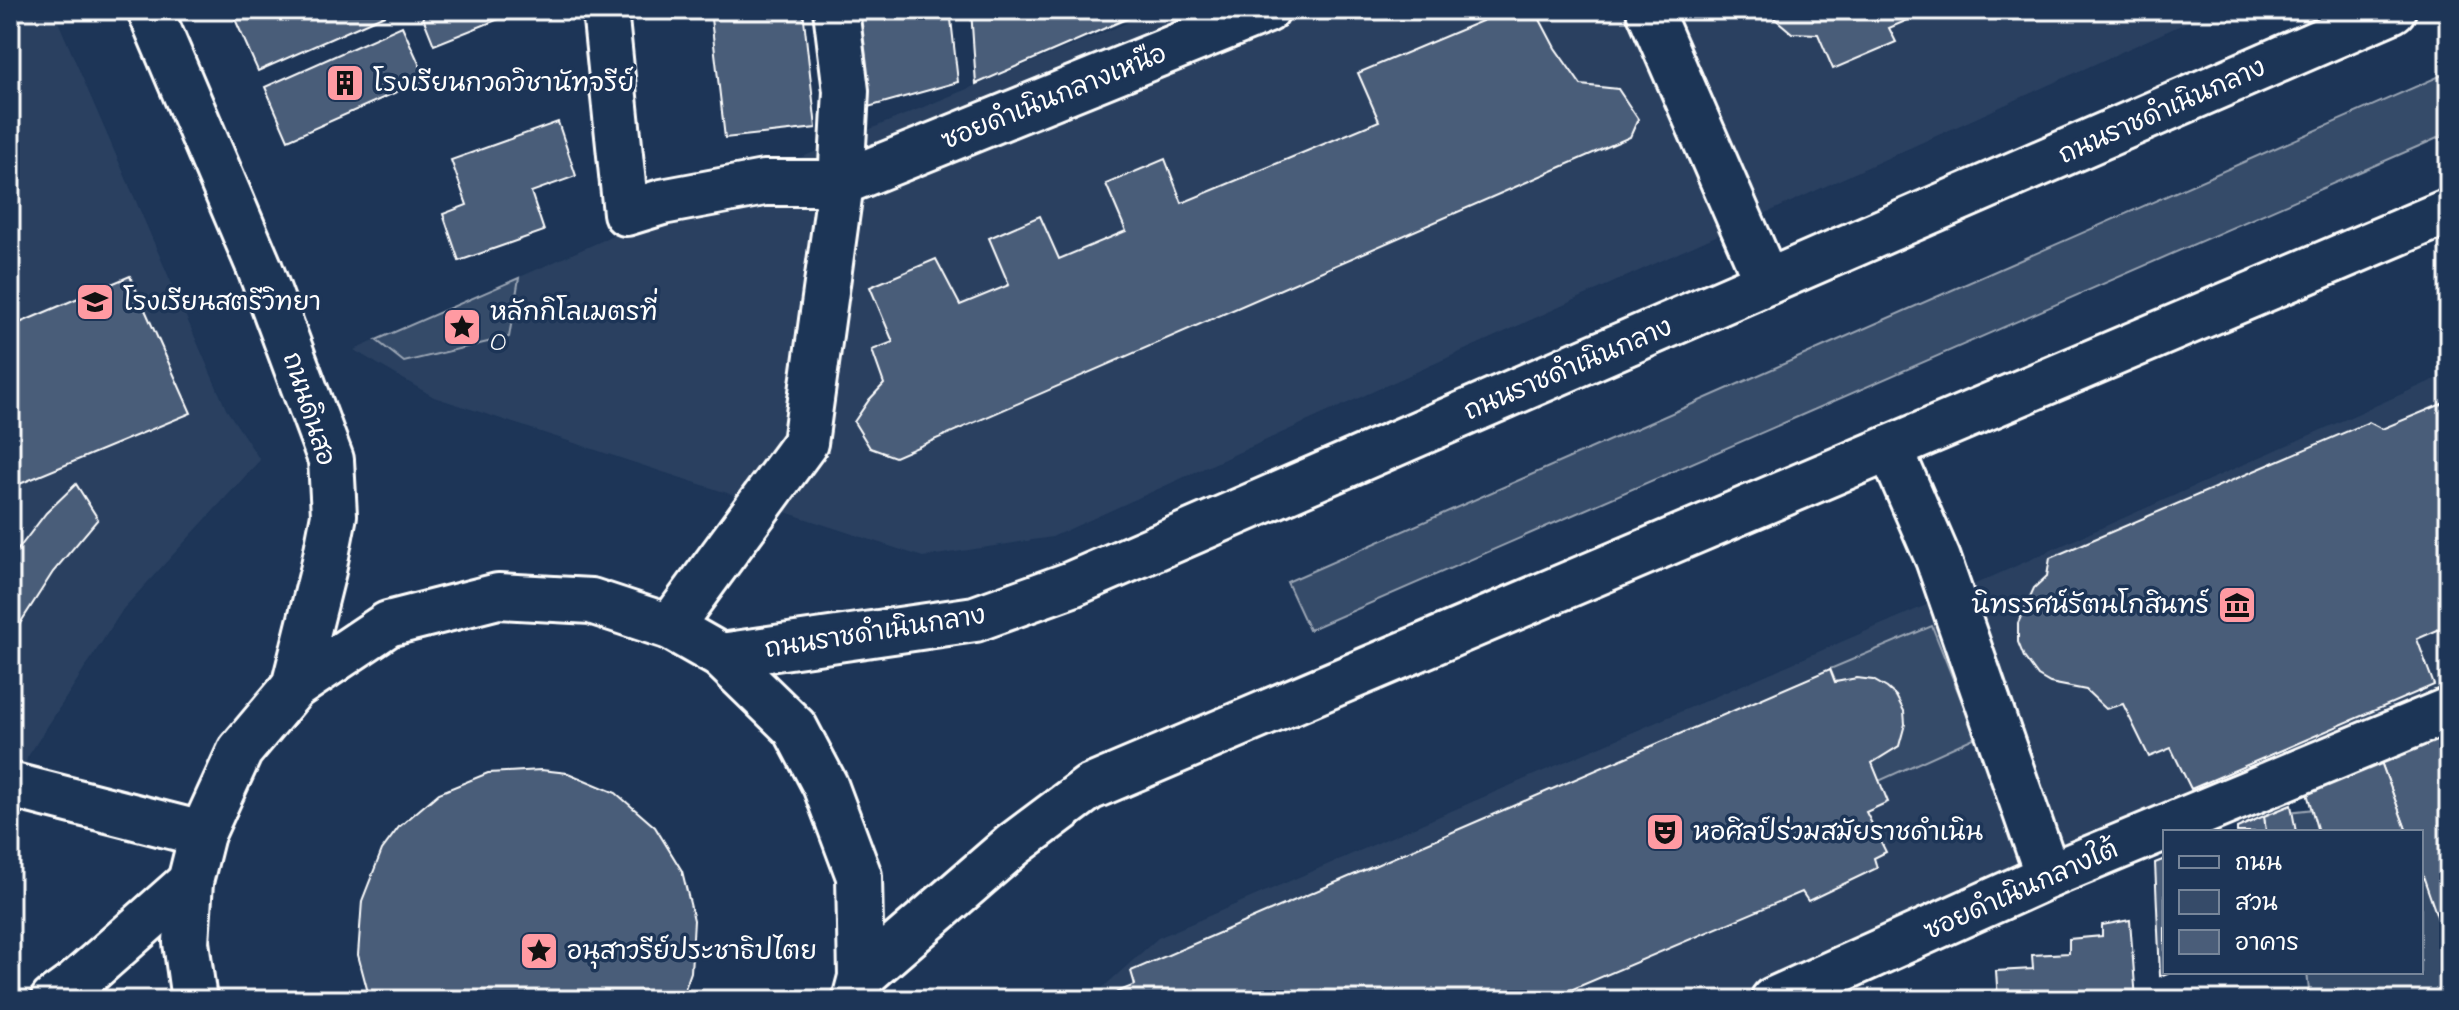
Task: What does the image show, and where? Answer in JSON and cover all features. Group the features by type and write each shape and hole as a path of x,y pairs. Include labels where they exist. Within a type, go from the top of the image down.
{"main road":[{"name":"ถนนดินสอ","path":"150,10 260,269 331,460 334,515 294,687"},
{"path":"605,10 626,213 662,202 764,183 841,183"},
{"path":"670,627 805,443 841,183 846,91 836,10"},
{"name":"ซอยดำเนินกลางเหนือ","path":"841,183 1267,10"},
{"path":"1649,10 1767,282"},
{"name":"ถนนราชดำเนินกลาง","path":"721,656 975,619 1072,584 2374,14"},
{"path":"858,988 1013,845 1089,788 2449,211"},
{"path":"1890,448 1938,559 2048,876"},
{"path":"194,1000 186,942 190,882 202,834 240,751 294,687 388,624 498,596 591,601 670,627 721,656 795,728 825,785 859,876 858,988"},
{"name":"ซอยดำเนินกลางใต้","path":"1773,1000 2048,876 2449,710"},
{"path":"10,785 202,834"},
{"path":"53,1000 190,882"}],"shaded area":[{"name":"โรงเรียนสตรีวิทยา","path":"10,10 53,10 226,409 260,460 123,609 27,758 14,836 10,837"},
{"path":"1158,10 2214,10 1052,537 923,557 434,397 354,350 631,228"},
{"path":"2449,373 2449,690 2022,866 1729,1000 1089,1000 1158,938 1989,578"}],"green space":[{"path":"2449,72 2449,133 1309,630 1287,582"},
{"path":"519,278 509,337 404,362 376,340"},
{"path":"1932,626 1976,737 1879,781 1830,669"},
{"path":"2422,797 2449,865 2449,1000 2310,1000 2307,974 2423,974 2423,830 2291,830 2288,812"}],"building":[{"path":"231,10 396,10 258,71"},
{"path":"420,10 495,10 499,19 434,45"},
{"path":"710,10 803,10 816,128 725,138"},
{"path":"852,10 950,10 958,82 861,109"},
{"path":"971,10 1147,10 976,84"},
{"path":"1508,10 1535,10 1555,48 1581,85 1618,89 1638,119 1630,137 895,457 870,448 854,422 884,384 872,350 893,342 870,287 936,259 960,305 1009,285 989,238 1040,216 1059,259 1126,231 1106,184 1165,159 1182,203 1379,121 1358,73"},
{"path":"1773,10 1931,10 1889,28 1896,42 1833,69 1818,34 1792,33 1773,17"},
{"name":"โรงเรียนกวดวิชานัทจรีย์","path":"402,26 426,79 288,140 265,87"},
{"path":"558,122 576,176 531,192 544,231 459,261 443,214 467,205 451,160"},
{"path":"130,276 191,413 10,488 10,327"},
{"name":"นิทรรศน์รัตนโกสินทร์","path":"2449,401 2449,625 2417,639 2434,685 2191,789 2171,748 2149,757 2123,704 2106,709 2086,690 2050,683 2038,676 2024,657 2018,642 2018,623 2034,588 2047,576 2050,558 2369,422 2382,429"},
{"path":"76,484 98,519 53,572 10,639 10,560 46,513"},
{"name":"หอศิลป์ร่วมสมัยราชดำเนิน","path":"1830,669 1835,682 1857,678 1873,680 1887,688 1896,696 1904,711 1905,724 1899,746 1872,763 1888,802 1866,812 1886,852 1874,858 1877,868 1808,901 1802,892 1547,1000 1110,1000 1117,992 1135,985 1131,971"},
{"path":"2434,739 2449,747 2449,951 2423,876 2423,830 2406,830 2381,762"},
{"path":"2381,762 2406,830 2317,830 2307,793"},
{"path":"541,770 568,773 616,793 655,827 682,871 694,920 691,972 681,1000 370,1000 358,955 362,901 382,850 399,827 439,793 488,773"},
{"path":"2291,805 2296,830 2266,830 2264,816"},
{"path":"2264,816 2266,830 2237,828"},
{"path":"2163,860 2165,974 2160,976 2155,863"},
{"path":"2130,920 2136,1000 1998,1000 1996,971 2033,969 2032,955 2069,953 2069,939 2102,936 2102,925"}],"place":[{"name":"โรงเรียนกวดวิชานัทจรีย์","path":"345,83"},
{"name":"โรงเรียนสตรีวิทยา","path":"95,302"},
{"name":"หลักกิโลเมตรที่ 0","path":"462,327"},
{"name":"นิทรรศน์รัตนโกสินทร์","path":"2237,605"},
{"name":"หอศิลป์ร่วมสมัยราชดำเนิน","path":"1665,832"},
{"name":"อนุสาวรีย์ประชาธิปไตย","path":"539,951"}]}
